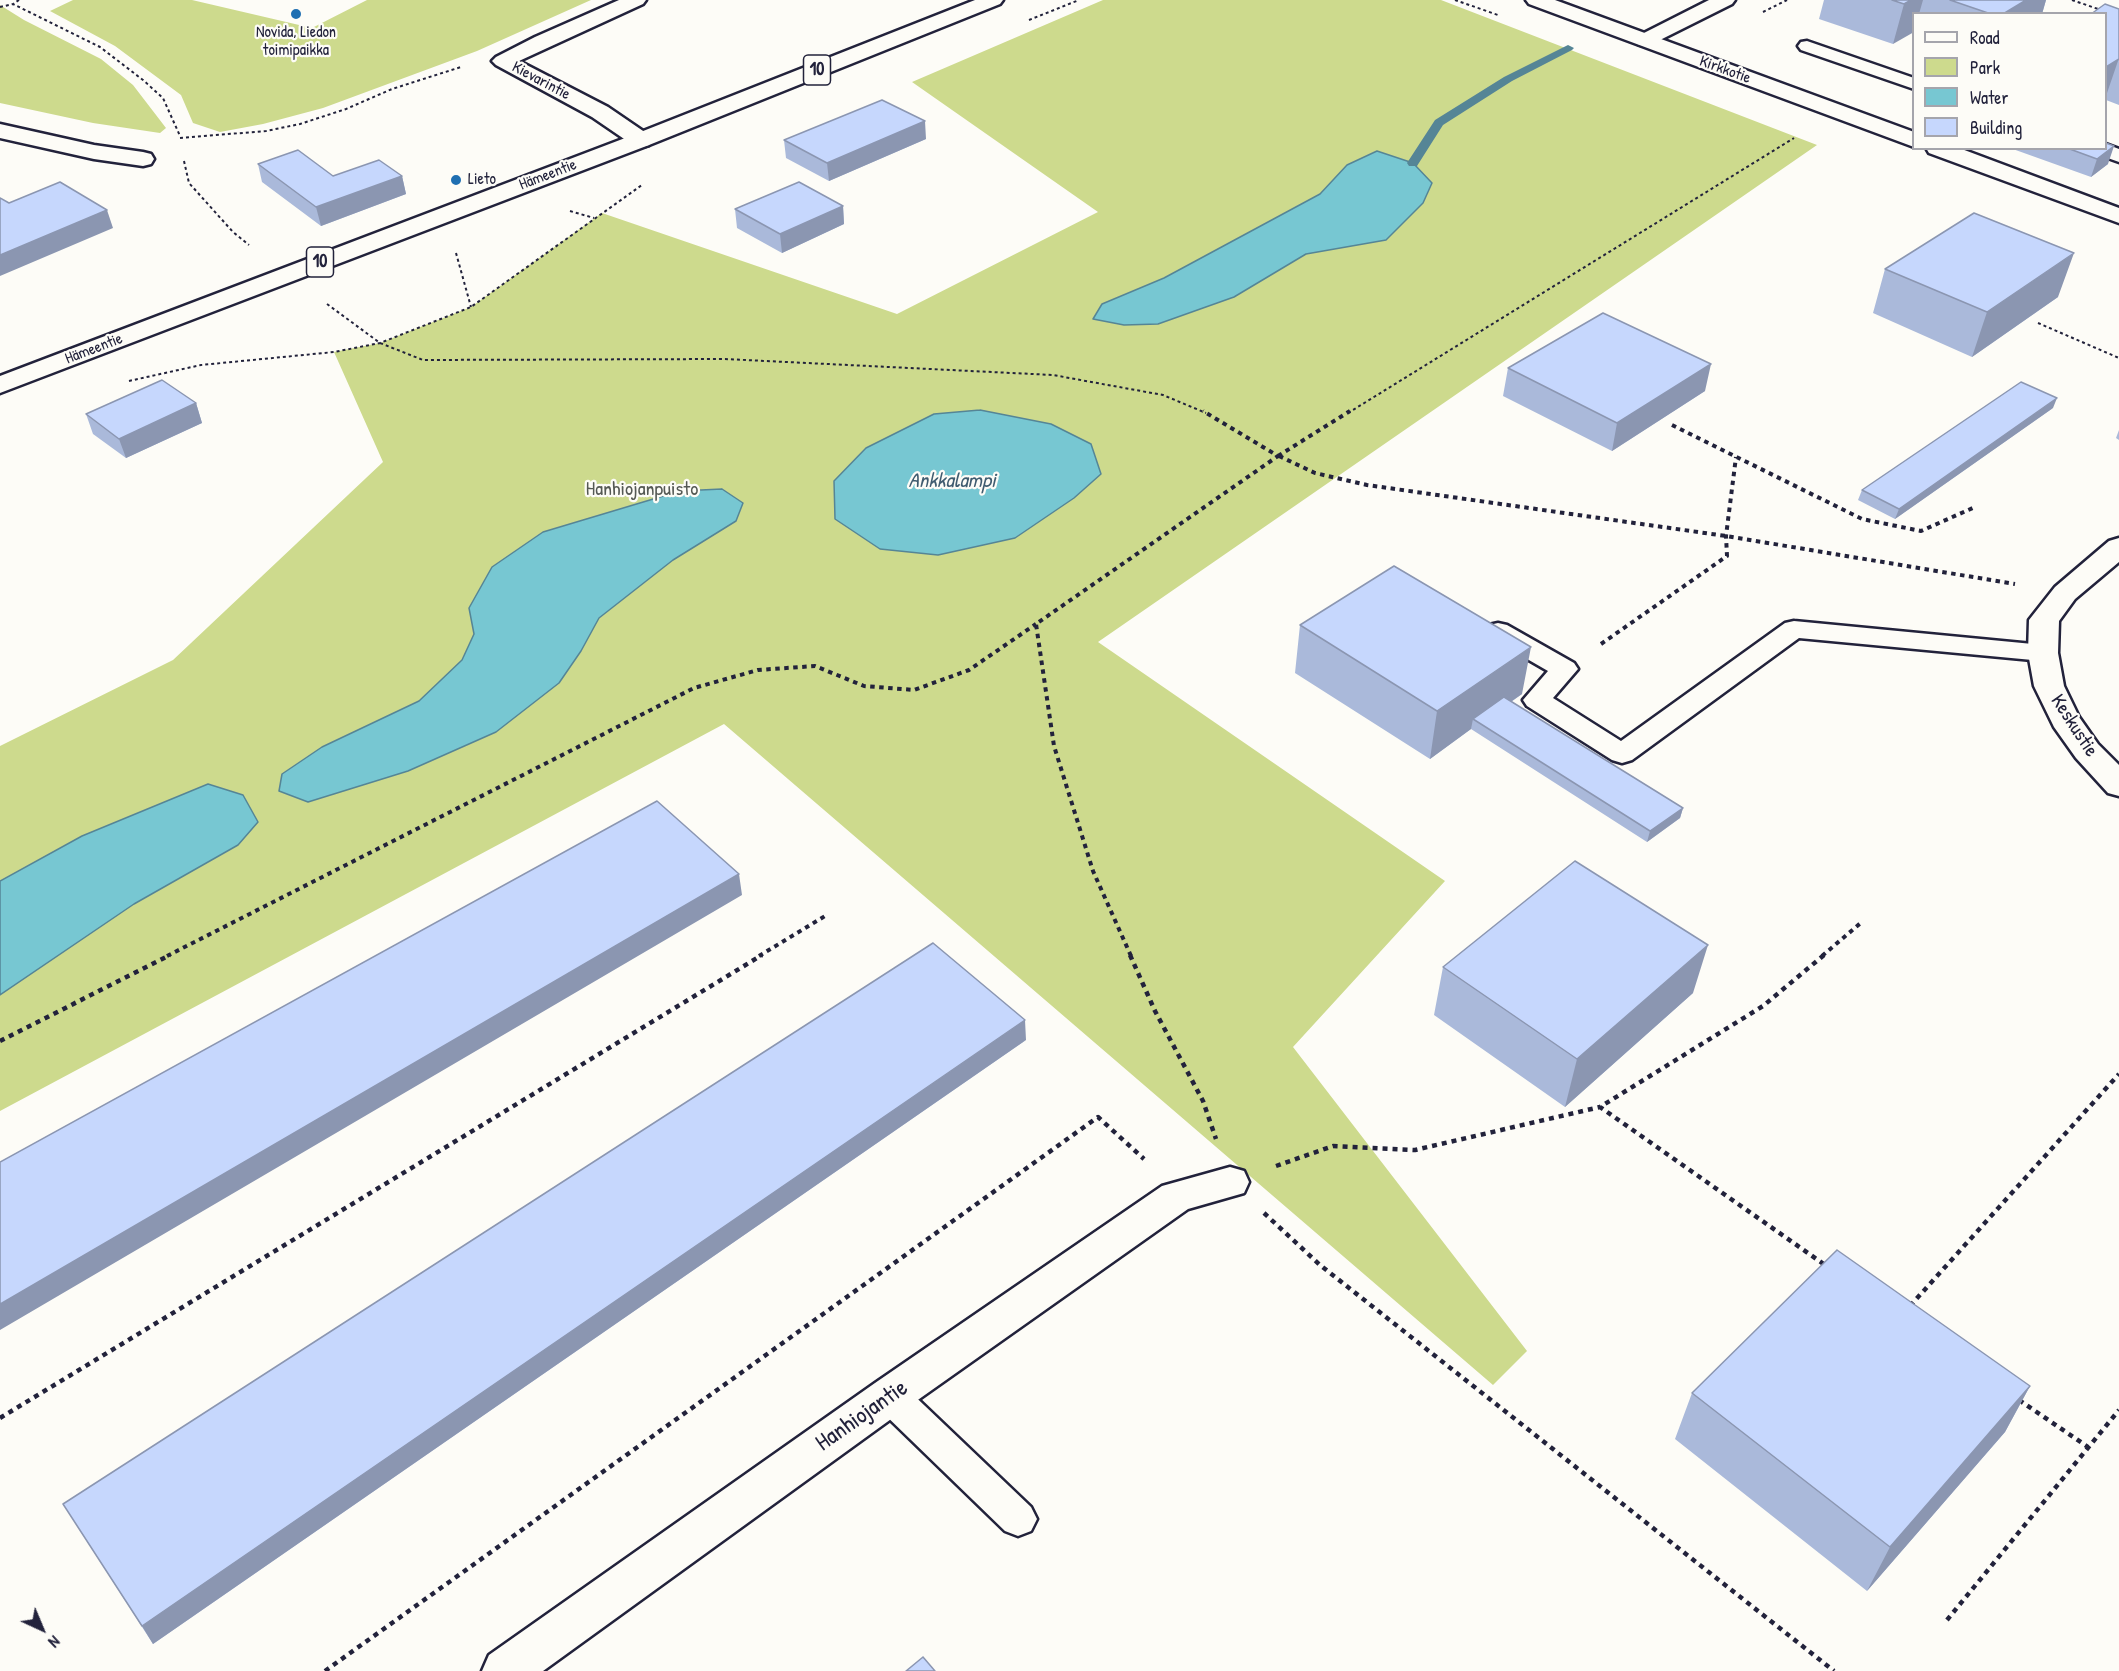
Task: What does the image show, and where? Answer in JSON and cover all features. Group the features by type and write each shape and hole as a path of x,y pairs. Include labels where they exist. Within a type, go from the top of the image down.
{"main road":[{"name":"Kievarintie","path":"503,61 542,41 636,0"},
{"name":"Hämeentie","path":"0,385 641,140 993,0"},
{"name":"Kirkkotie","path":"1536,0 1912,139"},
{"path":"1645,40 1725,0"},
{"name":"Kievarintie","path":"503,61 600,112 641,140"},
{"path":"0,131 94,152 143,159"},
{"path":"1943,150 2117,212"},
{"name":"Keskustie","path":"2119,547 2065,593 2044,620 2043,653 2049,686 2065,720 2087,752 2119,785"},
{"name":"Hanhiojantie","path":"505,1671 890,1396 1176,1197 1230,1182"}],"lane":[{"path":"1807,46 1912,83"},
{"path":"2103,150 2119,156"},
{"path":"1474,617 1565,669 1536,700 1622,754 1794,630 2043,653"},
{"path":"890,1396 1018,1519"}],"path":[{"path":"0,7 19,0"},
{"path":"1025,21 1079,0"},
{"path":"2072,0 2110,13"},
{"path":"13,4 100,47 123,63 163,98 181,139"},
{"path":"170,137 181,139 266,131 300,124 346,109 392,89 441,72 478,63 503,61"},
{"path":"0,1041 694,688 758,670 815,666 864,686 914,690 969,670 1278,456 1794,138"},
{"path":"184,160 189,183 233,232 249,246"},
{"path":"119,384 201,365 334,352 380,343 471,307 640,186 650,182"},
{"path":"454,245 471,307"},
{"path":"319,298 380,343 423,360 725,359 1053,375 1106,383 1162,395 1199,409 1278,456 1315,473 1367,485 1726,536 2018,585"},
{"path":"2038,323 2119,358"},
{"path":"1672,425 1862,519 1921,531 1975,507"},
{"path":"1565,669 1727,556 1726,536 1736,457"},
{"path":"1036,624 1054,746 1093,871 1155,1011 1203,1101 1230,1182 1320,1265 1834,1671"},
{"path":"0,1418 825,916"},
{"path":"1230,1182 1333,1146 1415,1150 1600,1107 1763,1006 1863,921"},
{"path":"1907,1309 2119,1074"},
{"path":"1600,1107 1832,1270"},
{"path":"325,1671 1098,1117 1139,1154 1176,1197"},
{"path":"2013,1395 2088,1447"},
{"path":"1947,1620 2119,1410"}],"green space":[{"path":"73,0 192,0 312,28 367,0 591,0 477,51 323,108 263,124 220,132 193,123 181,95 115,46 50,11"},
{"name":"Hanhiojanpuisto","path":"1103,0 1441,0 1817,145 1098,642 1445,881 1293,1047 1527,1351 1493,1385 724,724 0,1111 0,746 173,660 383,462 334,352 380,343 471,307 602,213 897,314 1098,212 912,82"},
{"path":"0,5 24,20 101,59 133,85 166,128 160,133 93,123 0,103"}],"water":[{"path":"1377,151 1413,163 1432,183 1423,203 1386,240 1306,254 1234,297 1158,324 1124,325 1093,319 1102,304 1164,278 1320,194 1347,165"},
{"name":"Ankkalampi","path":"980,410 1051,424 1091,444 1101,474 1074,498 1015,538 938,555 880,549 835,519 834,481 866,448 934,414"},
{"path":"722,489 743,503 736,521 673,560 599,618 581,651 559,683 496,732 408,771 308,802 279,791 282,774 322,747 419,701 462,660 474,634 469,608 492,567 543,532 680,491"},
{"path":"208,784 243,795 258,822 238,845 134,904 0,995 0,881 82,836"}],"building":[{"path":"1892,0 1911,0 1904,4"},
{"path":"1950,0 2026,0 2006,12 1985,12"},
{"path":"2105,4 2119,9 2119,59 2107,66 2107,12 2094,12"},
{"path":"882,100 925,121 827,163 784,140"},
{"path":"2107,143 2114,146 2097,159 2072,150 2107,150"},
{"path":"298,150 333,176 379,160 402,176 316,207 258,164"},
{"path":"60,182 107,210 0,255 0,198 9,203"},
{"path":"799,182 843,206 780,234 735,209"},
{"path":"1974,213 2074,253 1987,312 1885,269"},
{"path":"1603,313 1711,364 1617,423 1508,368"},
{"path":"162,380 196,403 119,439 86,414"},
{"path":"2021,382 2057,398 1899,509 1862,490"},
{"path":"1394,566 1531,647 1437,711 1300,625"},
{"path":"1504,697 1683,808 1650,831 1473,719"},
{"path":"657,801 739,874 0,1304 0,1162"},
{"path":"1575,861 1708,945 1577,1059 1443,967"},
{"path":"933,943 1025,1020 142,1626 63,1504"},
{"path":"1837,1250 2030,1386 1890,1547 1692,1393"},
{"path":"923,1657 935,1671 906,1671"}],"waterway":[{"path":"1413,163 1439,123 1508,79 1568,48"}],"place":[{"name":"Novida, Liedon toimipaikka","path":"296,14"},
{"name":"Lieto","path":"456,180"}]}
